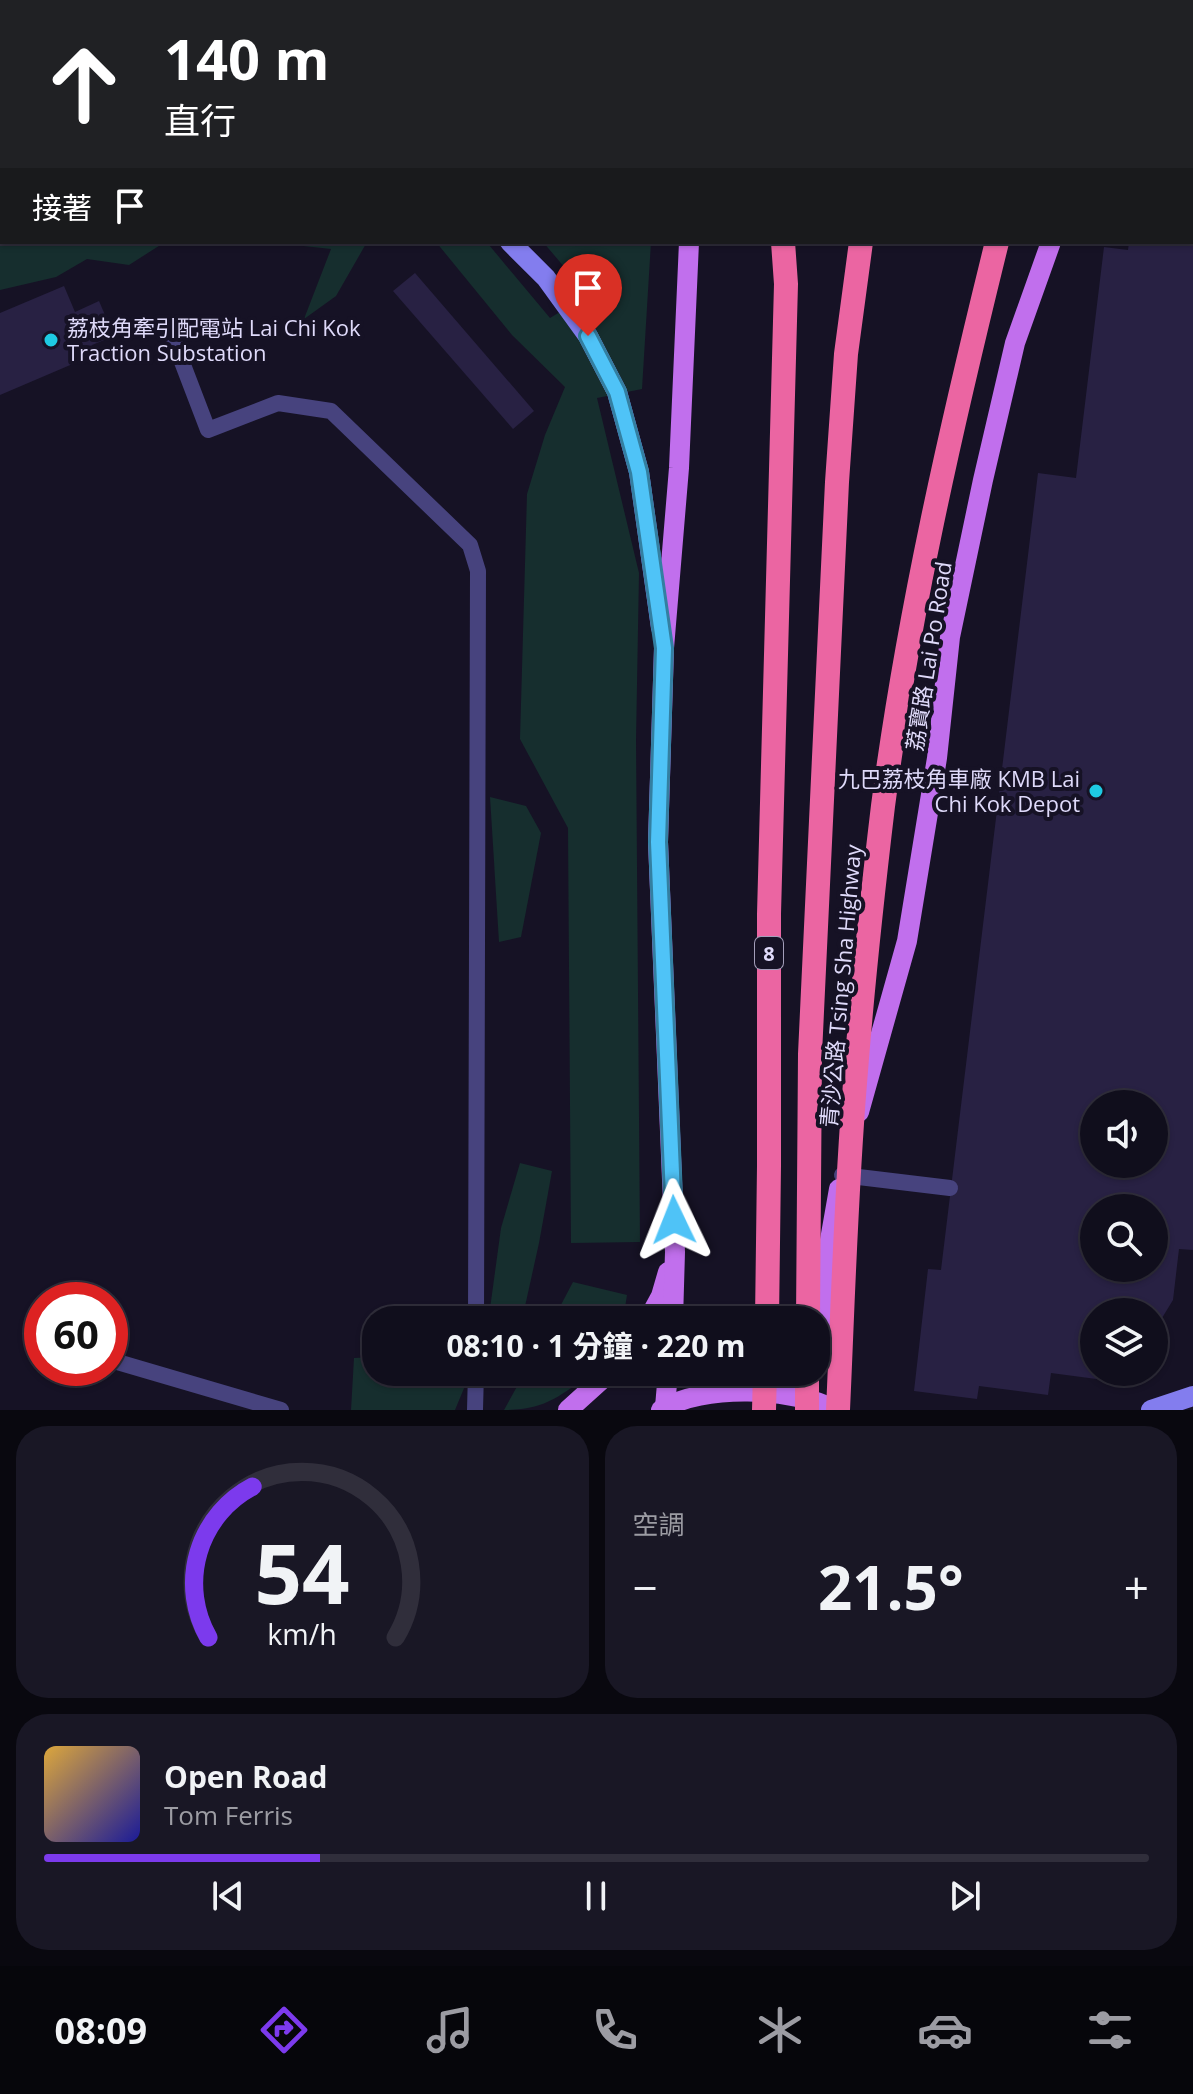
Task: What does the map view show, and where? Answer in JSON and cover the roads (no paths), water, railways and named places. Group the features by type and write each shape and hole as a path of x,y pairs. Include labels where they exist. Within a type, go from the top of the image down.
{"highway":[{"name":"8","path":"767,1306 769,914 786,284 783,244"},
{"path":"786,284 790,244"},
{"path":"808,1306 810,1054 836,498 846,354 861,244"},
{"name":"青沙公路 Tsing Sha Highway","path":"836,1410 854,1086 884,804 928,542 959,396 997,244"},
{"path":"764,1410 765,1386"},
{"path":"807,1386 807,1410"}],"main road":[{"path":"512,244 546,278 588,336 617,392 639,472 664,648"},
{"path":"673,1306 675,1252 658,842 664,648 679,468 689,244"},
{"name":"荔寶路 Lai Po Road","path":"851,1410 835,1350 828,1297 830,1240 842,1175 907,941 937,758 950,637 983,480 1015,343 1050,244"},
{"path":"656,1306 675,1252"},
{"path":"568,1410 595,1386"},
{"path":"666,1386 663,1408 693,1397 754,1393 792,1396 836,1410"},
{"path":"1151,1410 1193,1396"}],"lane":[{"path":"169,328 208,430 278,403 331,411 470,545 478,571 476,1306"},
{"path":"842,1175 950,1188"},
{"path":"128,1365 281,1410"},
{"path":"475,1410 476,1386"}],"place":[{"name":"荔枝角牽引配電站 Lai Chi Kok Traction Substation","path":"51,340"},
{"name":"九巴荔枝角車廠 KMB Lai Chi Kok Depot","path":"1096,791"}]}
